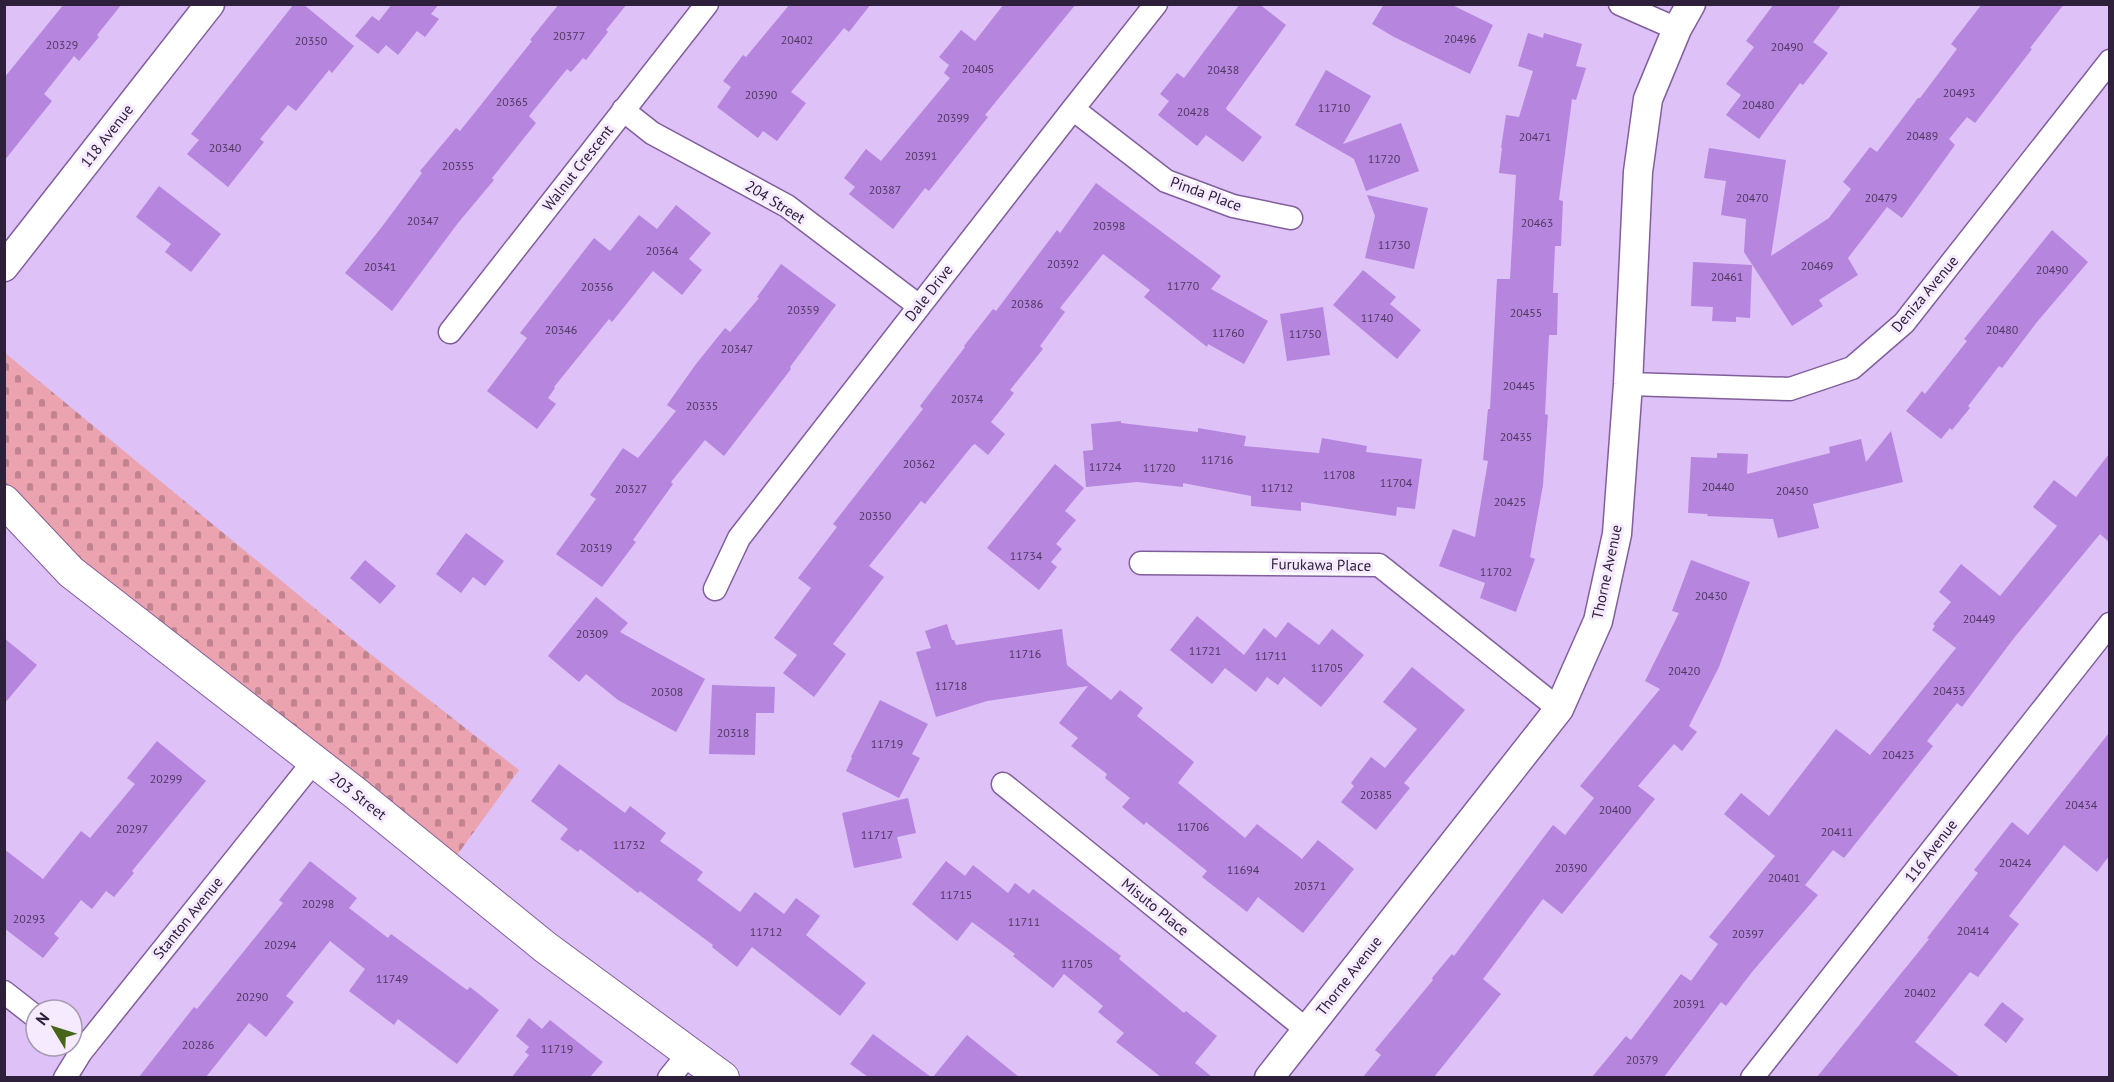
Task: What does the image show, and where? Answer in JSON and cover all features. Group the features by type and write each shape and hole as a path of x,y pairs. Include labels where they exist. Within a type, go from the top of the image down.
{"main road":[{"name":"203 Street","path":"4,501 71,572 314,761 545,947 723,1077"}],"street":[{"name":"118 Avenue","path":"4,267 210,4"},
{"name":"Walnut Crescent","path":"450,333 707,4"},
{"name":"Dale Drive","path":"715,589 739,538 1156,4"},
{"path":"1620,4 1677,29"},
{"name":"Thorne Avenue","path":"1269,1077 1558,709 1598,621 1615,545 1628,384 1638,172 1648,99 1677,29 1691,4"},
{"name":"Deniza Avenue","path":"1628,384 1790,388 1852,368 1904,323 2109,61"},
{"name":"Pinda Place","path":"1073,109 1166,181 1233,206 1291,218"},
{"name":"204 Street","path":"623,110 652,133 788,206 919,306"},
{"name":"Furukawa Place","path":"1141,563 1379,566 1558,709"},
{"name":"116 Avenue","path":"1752,1077 2109,624"},
{"name":"Stanton Avenue","path":"84,1038 314,761"},
{"name":"Misuto Place","path":"1003,784 1307,1030"},
{"path":"4,992 24,1008"},
{"path":"669,1077 690,1052"},
{"name":"Stanton Avenue","path":"65,1077 72,1058"}],"green space":[{"path":"5,353 364,649 519,770 452,862 5,501"}],"building":[{"path":"64,4 122,4 79,61 74,56 44,94 52,101 4,161 4,78"},
{"path":"294,4 303,4 354,46 332,73 329,70 296,111 288,105 260,139 264,142 228,187 187,154 199,140 191,134"},
{"path":"392,4 439,4 431,14 439,19 425,37 417,31 398,55 386,45 378,54 355,36 372,16 379,21"},
{"path":"559,4 627,4 586,60 583,58 571,72 567,69 529,116 536,123 392,311 345,273 422,173 420,171 456,128 460,131"},
{"path":"790,4 871,4 849,32 844,28 791,92 806,103 777,141 763,131 758,138 717,107 731,87 723,81 743,55 746,57"},
{"path":"1004,4 1076,4 985,115 988,117 929,191 925,188 893,229 849,194 855,187 844,178 866,149 881,161 950,78 944,73 949,65 939,57 961,30 975,41"},
{"path":"1240,4 1259,4 1286,25 1226,108 1262,137 1243,162 1206,135 1197,146 1158,115 1169,101 1160,94 1177,73 1184,78"},
{"path":"1384,4 1450,4 1493,25 1470,74 1372,24"},
{"path":"1774,4 1842,4 1813,42 1828,53 1803,85 1800,83 1759,139 1726,115 1741,95 1726,84 1754,47 1746,41"},
{"path":"1982,4 2064,4 1975,123 1967,117 1949,139 1955,145 1902,218 1887,207 1848,258 1858,275 1819,300 1823,306 1792,326 1744,252 1746,219 1721,215 1726,181 1704,178 1709,148 1786,160 1771,256 1829,218 1851,189 1843,182 1870,147 1877,152 1920,98 1957,49 1951,44"},
{"path":"1528,33 1543,38 1544,33 1582,44 1576,66 1586,68 1576,100 1572,99 1559,200 1563,201 1561,246 1555,246 1553,293 1558,293 1557,335 1549,335 1545,414 1548,415 1543,485 1530,557 1535,559 1516,612 1480,598 1485,583 1439,566 1453,529 1475,537 1488,461 1483,460 1488,409 1490,409 1497,279 1510,279 1516,175 1499,173 1501,148 1506,115 1519,117 1533,71 1518,66"},
{"path":"1326,70 1371,96 1343,144 1401,123 1419,171 1366,191 1354,159 1295,125"},
{"path":"1096,183 1221,276 1211,289 1268,321 1244,364 1208,344 1207,347 1144,297 1150,290 1103,254 1060,308 1065,312 1040,346 1043,349 1010,390 1014,393 991,422 1005,434 988,455 975,444 972,446 925,504 921,501 869,566 884,577 833,644 846,654 814,697 783,673 797,655 774,638 811,588 798,578 837,527 833,524 923,409 920,406 964,346 993,309 996,311 1057,230 1060,233"},
{"path":"159,186 221,234 191,272 165,252 171,244 136,217"},
{"path":"1367,195 1428,208 1414,269 1365,258 1375,216"},
{"path":"676,205 711,233 689,259 702,270 682,295 653,271 612,322 609,319 554,387 548,398 556,404 537,429 487,391 527,338 520,333 594,238 610,251 639,215 657,229"},
{"path":"2052,230 2088,262 2037,322 2002,368 1999,366 1952,430 1950,428 1941,439 1906,411 1922,391 1925,394 1967,341 1964,339"},
{"path":"1693,262 1752,265 1750,318 1736,317 1736,322 1712,321 1713,307 1691,306"},
{"path":"781,264 836,305 790,367 791,369 724,456 705,440 671,482 673,484 633,540 636,542 602,587 556,554 596,499 590,495 623,448 638,458 676,411 667,405 696,364 725,328 730,332 759,298 757,297"},
{"path":"1363,270 1396,297 1390,304 1421,330 1397,359 1333,305"},
{"path":"1323,307 1330,355 1287,361 1280,314"},
{"path":"1121,421 1121,423 1198,432 1198,428 1246,436 1244,446 1319,453 1322,438 1367,446 1366,452 1422,459 1415,509 1397,507 1396,516 1301,502 1301,511 1251,506 1251,496 1183,483 1183,487 1137,482 1086,487 1083,451 1093,450 1091,424"},
{"path":"1891,431 1903,482 1813,504 1819,528 1778,538 1773,519 1688,513 1691,457 1717,458 1717,453 1748,454 1747,474 1830,453 1829,447 1861,439 1866,462"},
{"path":"2109,454 2109,542 2100,534 2014,638 1962,707 1957,703 1927,741 1933,746 1844,858 1833,850 1805,885 1818,895 1726,1006 1721,1002 1664,1077 1592,1077 1626,1036 1631,1040 1681,974 1691,981 1718,944 1709,937 1775,856 1724,814 1741,793 1769,816 1836,729 1870,755 1956,648 1932,630 1935,626 1933,624 1951,602 1939,592 1961,564 2000,596 2057,526 2033,507 2054,480 2076,497"},
{"path":"1055,464 1084,488 1065,511 1076,520 1056,544 1062,549 1051,562 1057,567 1039,590 987,548"},
{"path":"466,533 504,561 485,586 473,577 461,593 436,574"},
{"path":"365,560 396,586 380,604 350,578"},
{"path":"1691,560 1750,582 1719,667 1689,726 1697,732 1682,751 1674,744 1638,786 1655,799 1562,914 1543,899 1483,979 1501,994 1434,1077 1363,1077 1381,1055 1375,1050 1452,954 1454,956 1553,825 1565,835 1594,798 1580,786 1660,689 1645,681 1679,613 1672,611"},
{"path":"596,597 628,623 620,632 705,679 676,732 618,700 586,674 579,682 548,656"},
{"path":"1197,616 1244,655 1264,628 1276,638 1288,622 1319,645 1332,629 1364,655 1321,707 1284,677 1278,685 1267,677 1256,692 1225,668 1212,684 1170,650"},
{"path":"947,624 956,645 1062,629 1067,665 1111,700 1120,690 1143,708 1137,716 1194,762 1178,783 1245,838 1257,824 1302,859 1318,840 1354,869 1303,933 1258,897 1247,912 1202,877 1207,871 1146,822 1144,825 1122,807 1130,798 1105,778 1107,774 1071,746 1078,738 1059,723 1088,686 987,701 936,717 916,652 931,648 925,631"},
{"path":"4,638 37,665 4,704"},
{"path":"1412,667 1465,710 1404,783 1410,788 1376,830 1341,802 1354,786 1351,783 1371,757 1385,768 1417,729 1383,702"},
{"path":"712,685 775,687 774,713 756,713 755,755 709,754"},
{"path":"880,700 928,724 912,754 920,758 899,798 846,771"},
{"path":"2109,733 2109,856 2097,872 2064,845 2009,916 2019,924 1978,977 1970,972 1915,1042 1960,1077 1817,1077 1929,939 1927,938 1978,873 1974,870 2012,822 2028,835"},
{"path":"157,741 206,781 132,871 134,873 114,897 106,891 92,909 81,900 54,934 59,938 43,958 4,928 4,849 43,879 81,831 90,838 135,784 127,778"},
{"path":"559,764 625,813 630,806 666,833 660,841 703,872 697,880 740,912 755,892 784,914 796,898 820,916 806,935 866,983 840,1016 752,947 737,967 712,947 713,945 640,891 638,893 580,849 578,852 560,839 568,829 531,801"},
{"path":"908,798 916,833 897,837 902,858 854,868 842,813"},
{"path":"310,861 357,898 349,908 388,938 391,934 467,990 470,987 499,1010 457,1064 398,1019 394,1025 349,991 365,969 330,941 286,996 294,1002 266,1037 249,1023 206,1077 139,1077 194,1007 197,1009 283,903 279,900"},
{"path":"946,861 965,876 973,865 1008,893 1015,883 1029,894 1033,889 1121,956 1119,959 1184,1013 1186,1011 1217,1036 1195,1063 1212,1077 1161,1077 1116,1042 1124,1033 1098,1012 1103,1006 1064,974 1053,988 1013,956 1015,954 972,922 957,941 912,904"},
{"path":"2002,1002 2024,1019 2006,1043 1984,1025"},
{"path":"529,1018 542,1029 550,1020 603,1062 590,1077 512,1077 529,1055 525,1052 529,1047 516,1036"},
{"path":"873,1034 931,1077 868,1077 850,1064"},
{"path":"967,1035 1019,1077 933,1077"}]}
